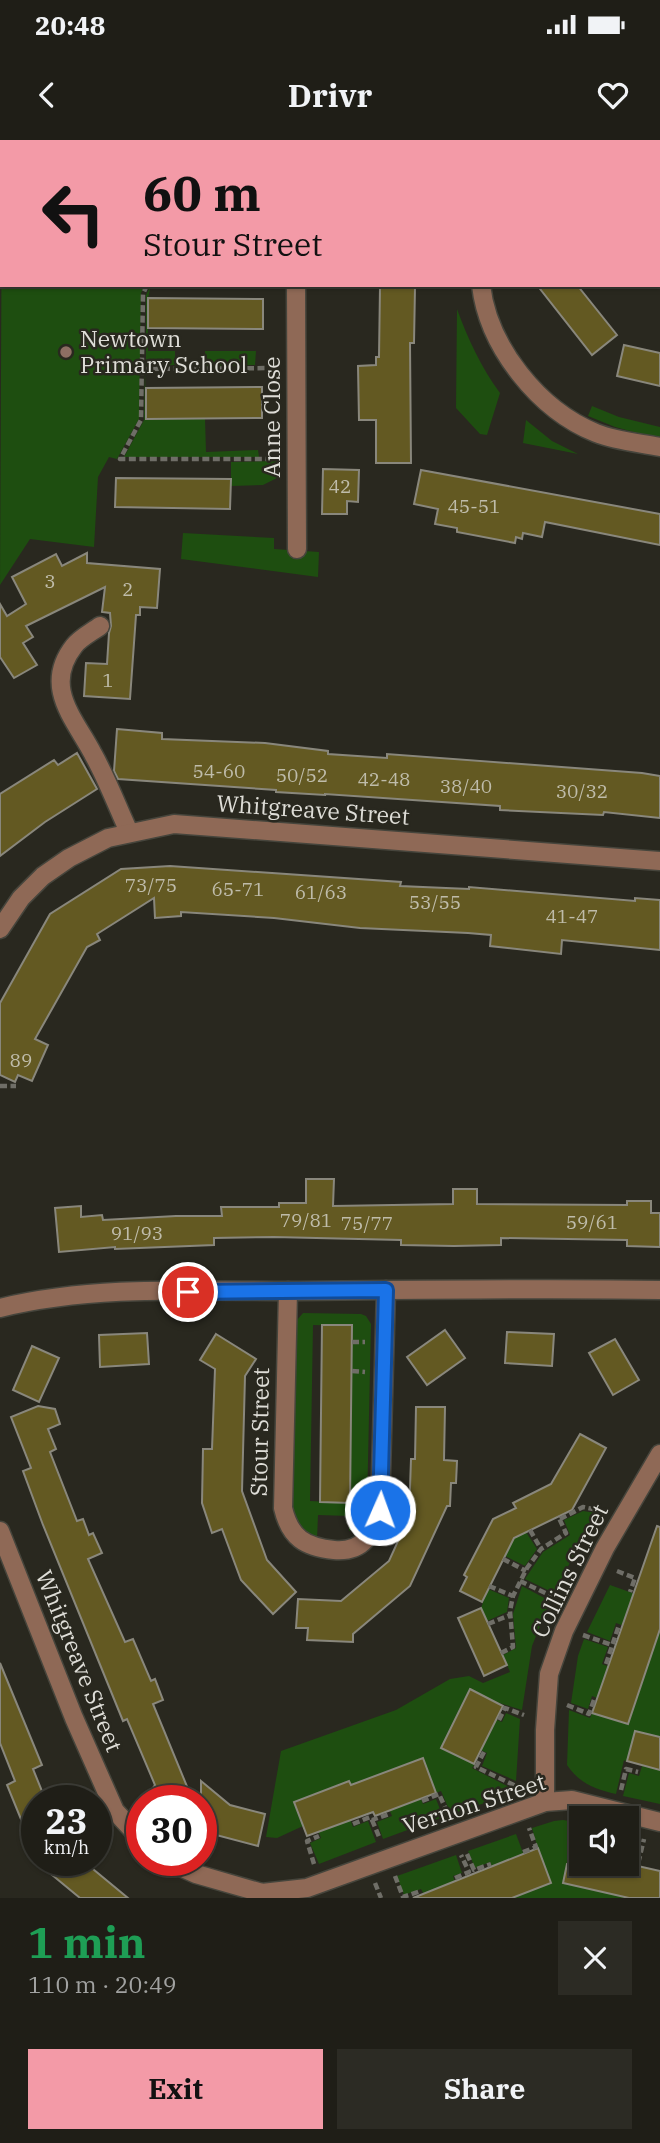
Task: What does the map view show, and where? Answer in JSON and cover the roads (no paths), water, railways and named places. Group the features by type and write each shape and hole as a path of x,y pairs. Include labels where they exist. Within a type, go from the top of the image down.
{"street":[{"name":"Anne Close","path":"296,287 296,550"},
{"path":"481,287 486,313 506,355 543,398 569,420 598,434 660,447"},
{"path":"100,626 75,645 66,660 61,676 61,698 103,773 130,832"},
{"name":"Whitgreave Street","path":"0,929 21,898 43,876 69,858 108,838 174,824 660,860"},
{"name":"Stour Street","path":"288,1291 283,1508 288,1525 305,1543 313,1548 342,1551 365,1540 376,1523 380,1510 386,1290"},
{"path":"0,1308 24,1302 90,1294 660,1290"},
{"name":"Collins Street","path":"545,1801 545,1730 549,1674 564,1631 605,1548 660,1454"},
{"name":"Whitgreave Street","path":"0,1531 74,1718 115,1811 126,1823"},
{"name":"Vernon Street","path":"203,1876 262,1893 307,1888 545,1801 572,1800 660,1822"}],"place":[{"name":"Newtown Primary School","path":"66,352"}]}
